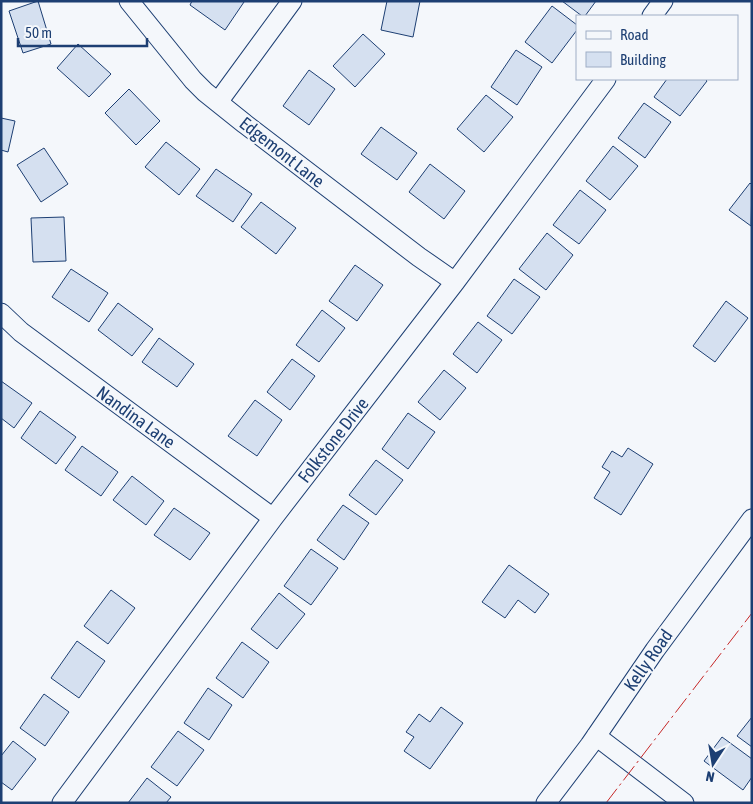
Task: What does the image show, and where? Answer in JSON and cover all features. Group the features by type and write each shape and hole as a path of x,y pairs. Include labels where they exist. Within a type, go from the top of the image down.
{"street":[{"name":"Edgemont Lane","path":"129,1 193,80 218,102 419,257 455,282"},
{"path":"218,102 292,1"},
{"path":"653,15 663,1"},
{"name":"Folkstone Drive","path":"62,803 273,518 455,282 605,80"},
{"name":"Nandina Lane","path":"1,313 21,332 273,518"},
{"name":"Kelly Road","path":"546,803 596,736 655,650 752,519"},
{"path":"596,736 684,803"}],"building":[{"path":"38,1 51,44 23,53 9,11"},
{"path":"192,1 244,2 225,30 190,5"},
{"path":"387,1 420,1 413,37 381,30"},
{"path":"562,1 596,1 586,15 581,15"},
{"path":"552,6 576,24 576,31 552,63 525,42"},
{"path":"363,34 385,54 355,87 333,66"},
{"path":"78,44 111,74 89,97 57,68"},
{"path":"516,50 542,67 517,105 491,87"},
{"path":"309,70 335,89 309,125 283,106"},
{"path":"666,80 707,81 680,116 654,97"},
{"path":"129,89 160,121 136,145 105,113"},
{"path":"486,95 513,117 484,152 457,129"},
{"path":"644,103 671,122 645,158 618,138"},
{"path":"1,118 15,121 8,152 1,150"},
{"path":"381,127 417,153 397,180 361,154"},
{"path":"166,142 200,169 179,195 145,167"},
{"path":"613,146 638,166 610,200 586,181"},
{"path":"44,148 68,184 41,202 17,165"},
{"path":"430,164 465,191 444,219 409,192"},
{"path":"216,169 252,194 233,222 196,196"},
{"path":"750,183 752,185 751,226 729,210"},
{"path":"580,190 606,210 579,244 553,225"},
{"path":"261,202 296,228 276,254 241,227"},
{"path":"64,217 66,261 33,262 31,218"},
{"path":"547,233 573,255 546,290 519,269"},
{"path":"355,265 383,285 357,321 329,301"},
{"path":"71,269 108,293 89,322 52,297"},
{"path":"514,279 540,297 512,334 487,316"},
{"path":"726,301 748,318 715,362 693,346"},
{"path":"118,303 153,329 132,356 98,330"},
{"path":"322,310 345,328 319,362 296,345"},
{"path":"478,322 502,340 477,373 453,354"},
{"path":"159,338 194,364 177,387 142,362"},
{"path":"292,359 315,376 290,410 267,392"},
{"path":"444,370 466,388 440,420 418,402"},
{"path":"1,381 32,403 14,428 1,418"},
{"path":"255,400 282,420 257,456 228,436"},
{"path":"40,411 76,437 56,464 21,438"},
{"path":"408,413 435,432 408,469 382,449"},
{"path":"82,446 118,472 101,496 65,470"},
{"path":"628,448 653,464 621,515 594,498 610,472 602,467 612,451 622,457"},
{"path":"376,460 403,480 376,515 349,495"},
{"path":"132,476 164,501 146,525 113,500"},
{"path":"343,505 369,523 344,560 317,540"},
{"path":"174,508 210,533 190,560 154,535"},
{"path":"311,549 338,568 311,605 284,586"},
{"path":"509,565 549,594 535,613 518,600 505,618 482,602"},
{"path":"111,590 135,608 108,644 84,626"},
{"path":"279,593 305,614 277,649 251,629"},
{"path":"77,641 105,661 79,698 51,678"},
{"path":"242,642 269,662 243,698 216,678"},
{"path":"208,688 232,705 209,740 184,723"},
{"path":"44,694 69,712 45,746 20,728"},
{"path":"441,707 463,723 430,769 404,751 414,737 406,732 419,714 430,722"},
{"path":"752,717 752,747 737,736"},
{"path":"178,731 204,750 177,786 151,767"},
{"path":"722,737 752,759 752,777 743,790 704,761"},
{"path":"13,741 36,759 12,790 1,782 1,756"},
{"path":"147,778 171,797 166,803 128,803"}],"power":[{"path":"606,803 752,613"}]}
